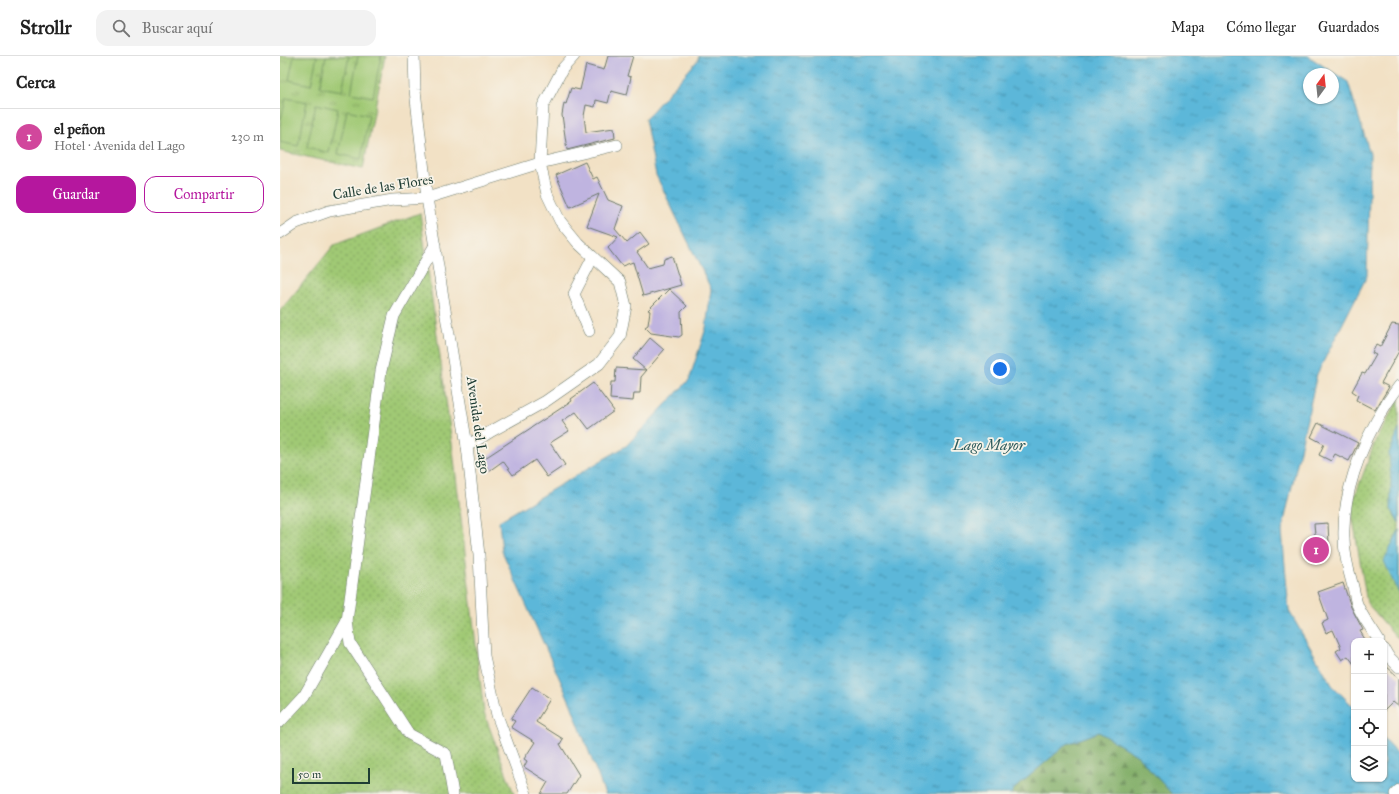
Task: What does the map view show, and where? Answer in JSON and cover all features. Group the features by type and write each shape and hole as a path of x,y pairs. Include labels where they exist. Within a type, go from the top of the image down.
{"street":[{"name":"Avenida del Lago","path":"414,56 415,90 427,198 467,446 480,555 484,656 497,715 526,794"},
{"path":"467,446 546,401 599,364 620,338 626,306 620,282 578,243 560,221 547,194 540,163 543,106 563,68 574,56"},
{"name":"Calle de las Flores","path":"280,234 296,223 329,211 393,200 427,198 540,163 617,145"},
{"path":"435,245 394,316 381,371 347,621 350,643 409,734 446,754 453,794"},
{"path":"589,331 574,294 593,257"},
{"path":"1377,638 1358,605 1348,568 1344,538 1345,506 1365,441 1388,400 1399,386"},
{"path":"280,722 304,696 347,621"},
{"path":"1387,654 1399,667"},
{"path":"1395,794 1399,790"}],"green space":[{"path":"280,56 385,56 363,169 280,151"},
{"path":"294,56 317,56 311,85 289,80"},
{"path":"326,56 349,56 342,91 320,87"},
{"path":"358,56 381,56 373,97 351,93"},
{"path":"286,98 307,102 298,146 280,142 280,124"},
{"path":"316,104 338,109 329,153 307,147"},
{"path":"347,110 369,115 361,159 338,154"},
{"path":"420,213 453,451 484,713 514,794 280,794 280,311 334,245"},
{"path":"1399,399 1399,640 1367,603 1351,507 1376,439"},
{"path":"1099,732 1138,756 1172,794 1011,794 1014,789 1067,744"}],"water":[{"name":"Lago Mayor","path":"699,56 1308,56 1326,68 1303,68 1303,104 1339,104 1339,76 1348,82 1370,154 1367,276 1317,374 1282,531 1289,611 1332,685 1351,704 1351,782 1387,782 1387,741 1399,754 1399,786 1391,794 1172,794 1138,756 1099,732 1067,744 1014,789 1011,794 605,794 570,702 502,551 499,521 626,446 689,380 706,328 711,289 656,175 645,119 697,61"},
{"path":"1399,429 1399,523 1391,509 1389,453"},
{"path":"1399,530 1399,592 1384,561"}],"building":[{"path":"608,56 633,56 627,76 631,77 627,95 611,91 608,103 596,100 595,107 586,105 584,116 586,132 614,128 615,138 567,150 562,115 564,103 566,104 571,88 580,90 586,65 604,70"},
{"path":"585,162 593,179 597,177 608,200 623,206 615,229 627,243 640,232 649,244 637,252 648,268 663,264 664,259 672,256 681,285 643,296 633,262 622,266 608,248 618,237 587,226 599,194 570,207 556,175"},
{"path":"669,289 687,306 681,312 682,335 679,337 651,333 645,327 648,325 650,311 648,310"},
{"path":"1392,324 1399,325 1399,351 1381,383 1389,387 1375,410 1356,400 1358,395 1352,391 1362,373 1365,374 1376,355 1372,353 1376,345 1380,347"},
{"path":"650,338 664,350 641,377 640,393 634,393 633,401 610,399 611,382 615,382 616,368 646,370 633,359"},
{"path":"593,383 614,411 589,429 576,412 562,421 569,431 550,443 565,465 547,477 535,460 513,475 503,461 489,471 482,460 572,401 571,399"},
{"path":"1318,423 1358,443 1349,461 1335,454 1331,461 1319,455 1324,444 1311,437"},
{"path":"1328,523 1329,545 1316,546 1314,524"},
{"path":"1343,583 1351,607 1363,630 1360,631 1364,638 1351,638 1351,660 1348,656 1342,660 1336,651 1341,648 1333,630 1326,633 1322,623 1328,620 1318,592"},
{"path":"1387,667 1399,678 1399,707 1393,702 1387,708"},
{"path":"532,687 550,699 536,722 563,739 560,744 579,775 567,794 541,794 548,782 524,767 527,761 524,759 535,742 511,727 515,721 511,719"}],"place":[{"name":"el peñon","path":"1316,550"}]}
